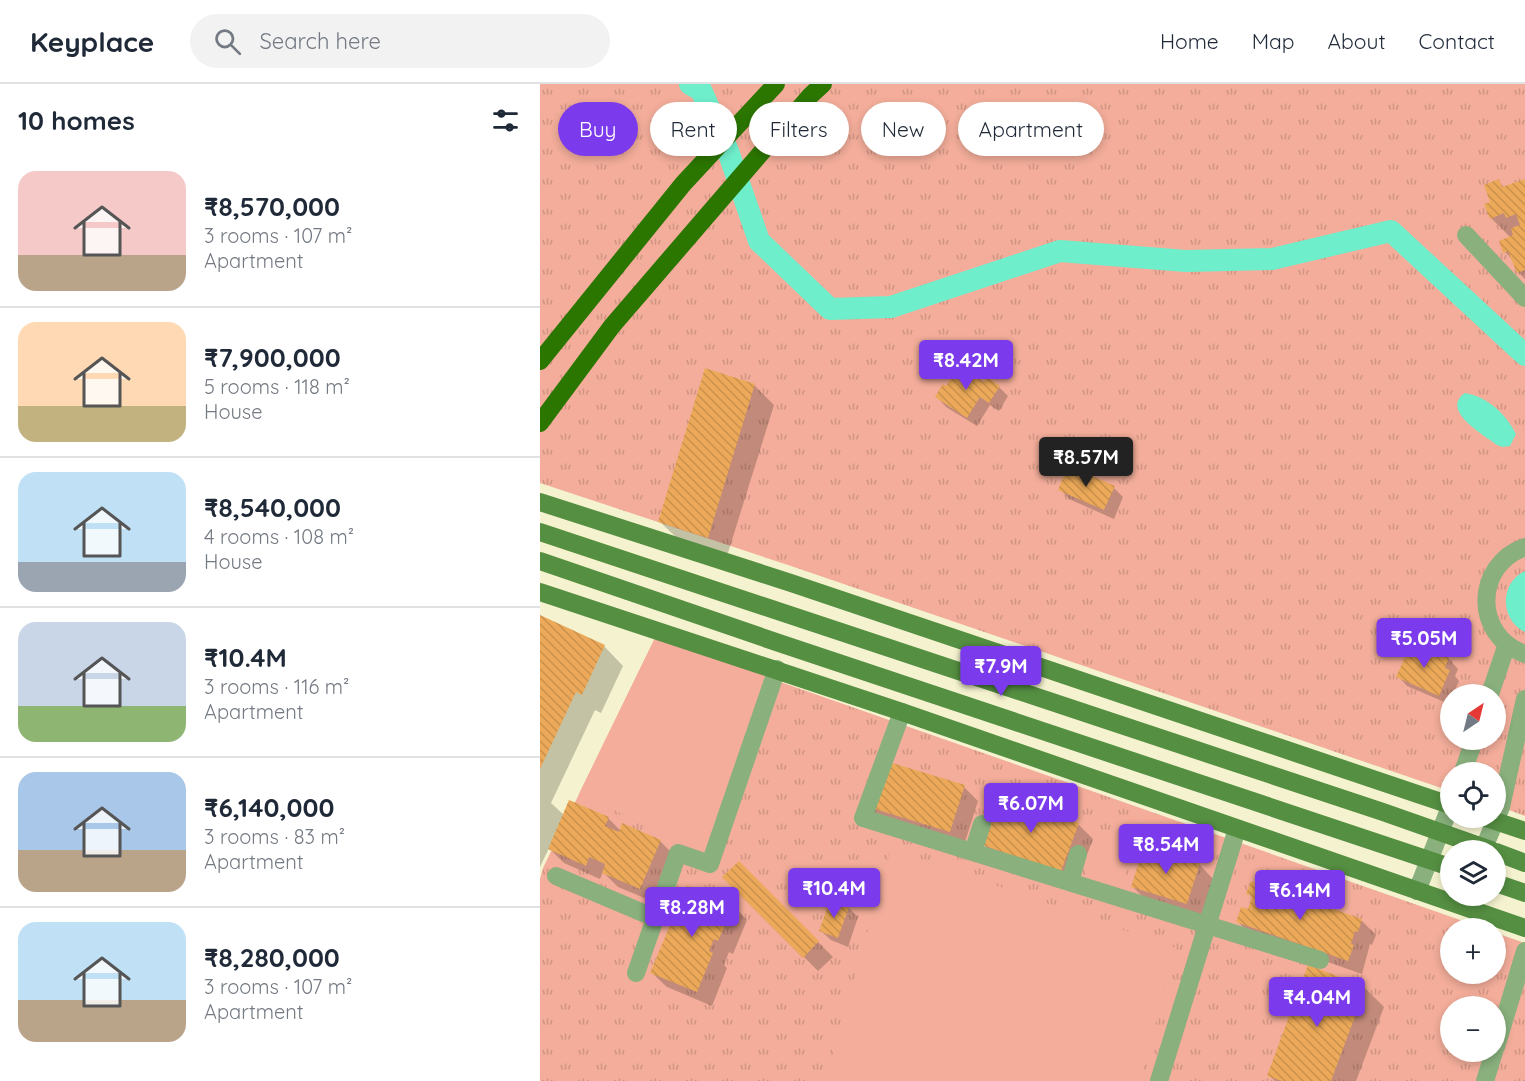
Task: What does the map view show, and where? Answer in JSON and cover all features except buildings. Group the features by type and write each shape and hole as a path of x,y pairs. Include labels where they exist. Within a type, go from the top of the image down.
{"main road":[{"path":"540,361 683,184 776,84"},
{"path":"540,423 612,326 823,84"},
{"path":"540,502 791,583 1440,803"},
{"path":"540,532 1462,840"},
{"path":"540,561 1440,864"},
{"path":"540,592 777,669 1417,891 1440,896"},
{"path":"1506,824 1525,831"},
{"path":"1506,856 1525,863"},
{"path":"1506,886 1525,893"},
{"path":"1475,906 1525,928"}],"street":[{"path":"1466,235 1523,294"},
{"path":"1525,547 1507,556 1494,570 1487,587 1486,605 1490,622 1501,639 1516,651 1525,654"},
{"path":"1493,684 1507,644"},
{"path":"636,973 678,853 710,864 777,669"},
{"path":"1506,784 1525,699"},
{"path":"902,712 863,818 1320,960"},
{"path":"973,852 982,824"},
{"path":"1159,1081 1237,828"},
{"path":"1417,891 1441,828"},
{"path":"1070,882 1078,854"},
{"path":"556,876 655,918"},
{"path":"1506,1013 1525,951"},
{"path":"1485,1081 1491,1062"}],"green space":[{"path":"540,84 1525,84 1525,816 1506,809 1506,762 1440,762 1440,788 788,565 540,483"},
{"path":"655,638 1454,918 1440,918 1440,984 1506,984 1506,936 1525,943 1525,1081 540,1081 540,879 543,868"},
{"path":"655,638 766,676 718,859 579,794"},
{"path":"1105,844 1113,845 1120,850 1125,857 1125,873 1120,880 1113,885 1105,886 1097,885 1090,880 1085,873 1084,865 1085,857 1090,850 1097,845"},
{"path":"891,849 1176,948 1140,1081 825,1081"}],"water":[{"path":"1465,393 1489,402 1502,413 1516,434 1510,446 1497,445 1460,414 1457,407"},
{"path":"1525,571 1525,632 1511,619 1506,601 1511,584"}],"waterway":[{"path":"690,84 701,90 728,151 759,241 830,309 891,307 1060,251 1186,261 1272,259 1391,231 1525,355"}]}
